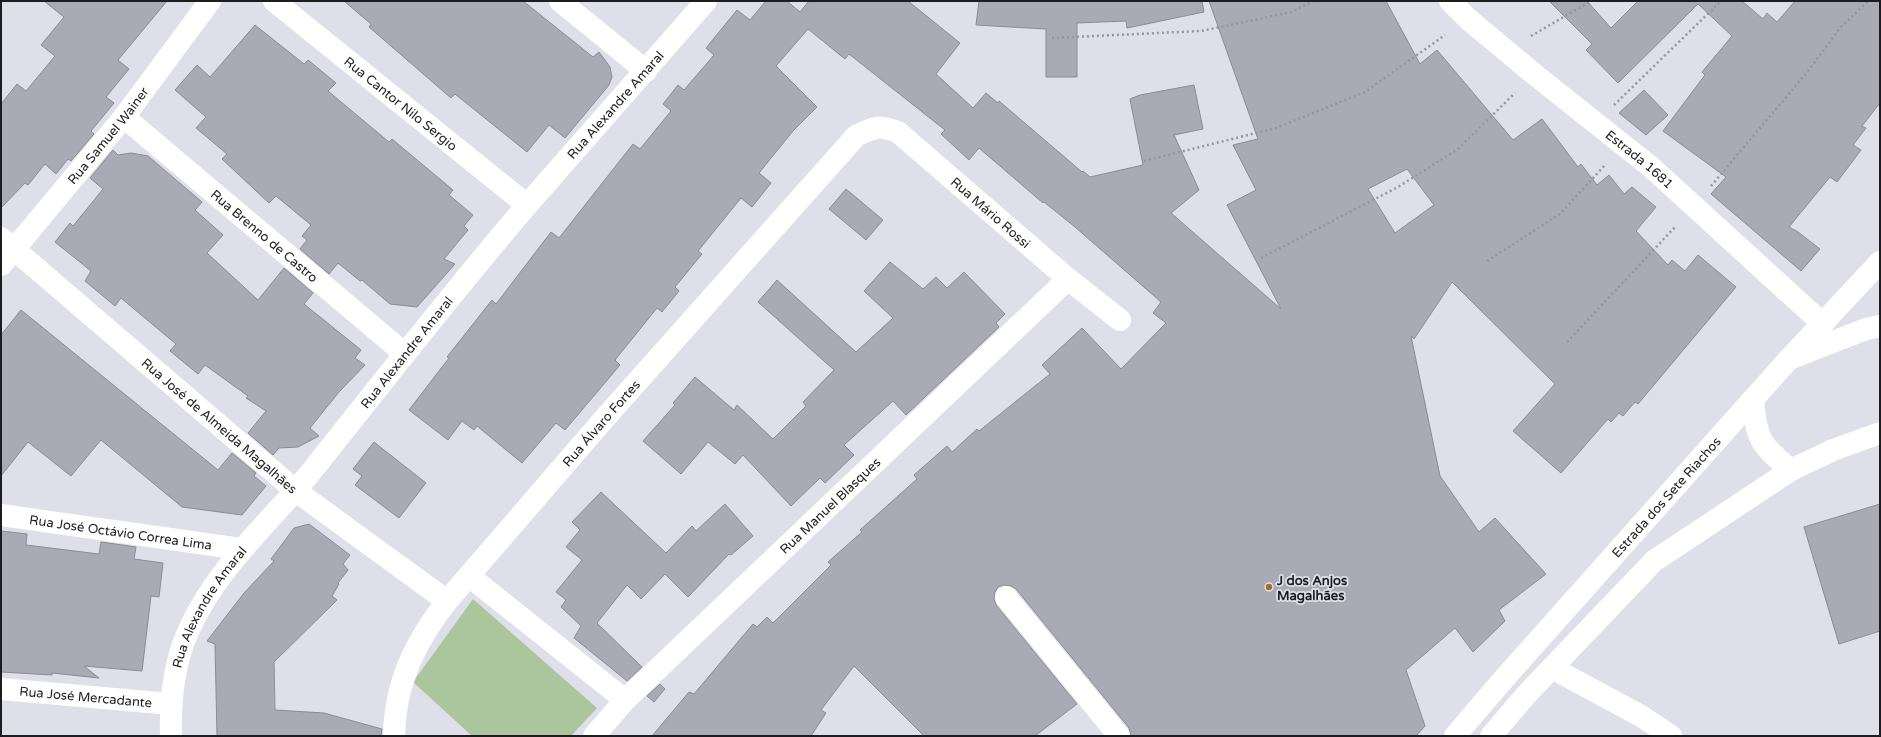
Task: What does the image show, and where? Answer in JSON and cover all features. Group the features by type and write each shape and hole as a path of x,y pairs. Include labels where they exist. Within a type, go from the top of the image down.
{"street":[{"name":"Rua Samuel Wainer","path":"5,251 124,117 210,1"},
{"name":"Rua Cantor Nilo Sergio","path":"274,1 527,205"},
{"path":"560,1 646,71"},
{"name":"Rua Alexandre Amaral","path":"171,736 170,704 176,663 188,632 204,600 241,549 296,491 405,354 527,205 706,1"},
{"name":"Estrada 1681","path":"1450,1 1534,74 1651,167 1823,324"},
{"name":"Rua Brenno de Castro","path":"124,117 405,354"},
{"name":"Rua Mário Rossi","path":"856,136 870,129 884,126 898,132 1068,279 1120,320"},
{"name":"Rua Álvaro Fortes","path":"399,732 398,697 407,667 426,629 447,601 604,419 856,136"},
{"name":"Rua José de Almeida Magalhães","path":"5,251 296,491 447,601"},
{"name":"Estrada dos Sete Riachos","path":"1455,736 1753,399 1880,262"},
{"name":"Rua Manuel Blasques","path":"594,736 625,700 1068,279"},
{"path":"1789,359 1859,332 1880,326"},
{"path":"1753,399 1755,425 1761,441 1771,454 1790,470"},
{"path":"1491,736 1524,696 1654,561 1790,470 1833,450 1880,433"},
{"name":"Rua José Octávio Correa Lima","path":"1,515 241,549"},
{"path":"469,576 625,700"},
{"path":"1006,597 1119,736"},
{"path":"1552,668 1641,716 1671,736"},
{"name":"Rua José Mercadante","path":"1,689 170,704"}],"path":[{"path":"1052,38 1201,31 1292,12 1313,1"},
{"path":"1506,50 1591,1"},
{"path":"1595,123 1721,1"},
{"path":"1567,342 1694,207 1809,70 1840,28 1868,1"},
{"path":"1144,161 1276,128 1365,92 1468,18"},
{"path":"1261,258 1398,187 1458,149 1534,74"},
{"path":"1487,262 1560,214 1624,145"}],"green space":[{"path":"473,599 597,708 571,736 472,736 413,682"}],"building":[{"path":"44,1 167,1 118,60 129,69 106,97 114,103 91,131 94,134 71,161 68,159 56,174 45,164 28,185 25,183 1,208 1,104 17,84 26,91 55,56 41,45 64,17"},
{"path":"344,1 523,1 593,57 599,52 610,67 612,77 609,85 565,138 549,125 527,152 455,94 451,98 369,27 371,24"},
{"path":"766,1 787,1 800,12 809,1 908,1 960,43 936,74 973,108 986,93 998,103 999,101 1082,172 1083,171 1090,177 1143,165 1130,99 1140,95 1194,85 1203,129 1174,135 1199,190 1171,213 1281,309 1227,205 1256,190 1233,145 1258,139 1209,1 1386,1 1420,64 1437,50 1513,140 1542,119 1578,167 1581,164 1597,185 1609,175 1624,194 1632,187 1656,207 1636,231 1668,265 1672,260 1685,271 1698,255 1736,287 1638,404 1635,402 1623,416 1619,413 1611,422 1608,419 1561,473 1513,431 1555,384 1452,282 1414,339 1411,336 1440,476 1479,532 1495,518 1546,574 1499,610 1505,621 1473,652 1455,628 1406,670 1425,726 1416,736 1131,736 1129,728 1016,589 1011,586 1004,585 998,587 995,592 994,599 996,605 1077,704 1035,736 924,736 854,666 821,710 826,713 811,736 652,736 689,692 694,694 753,624 757,627 767,617 773,623 831,565 828,562 862,532 860,530 917,479 914,475 947,446 952,452 977,429 979,431 1050,374 1042,365 1082,328 1121,369 1166,323 1153,313 1161,302 1075,227 1044,202 1043,203 979,148 969,160 941,134 945,130 849,54 845,59 808,29 776,66 817,107 793,131 759,173 771,183 752,207 741,198 698,251 702,254 675,287 679,291 662,312 657,308 615,360 620,365 565,430 556,423 522,463 477,426 474,430 462,421 448,440 409,410 449,358 447,357 492,300 496,304 551,232 559,238 633,144 640,149 671,111 663,104 678,85 684,90 714,55 706,48 737,10 750,20","holes":["1407,169 1434,205 1395,233 1368,189"]},
{"path":"979,1 1202,1 1204,12 1127,28 1126,21 1077,23 1077,77 1046,77 1046,29 976,25"},
{"path":"1549,1 1587,1 1611,28 1638,1 1742,1 1763,19 1767,13 1777,22 1795,1 1880,1 1880,103 1862,126 1866,128 1853,145 1861,150 1837,182 1830,177 1789,227 1820,249 1801,271 1711,194 1726,177 1663,131 1705,75 1702,72 1732,36 1698,4 1618,83 1586,50 1592,44"},
{"path":"255,25 304,64 308,60 336,83 328,91 389,142 392,139 453,190 449,195 473,215 464,226 468,230 444,259 455,264 417,307 390,304 362,280 360,281 338,263 329,274 300,249 307,240 302,236 311,225 276,196 269,203 222,159 227,154 196,128 206,117 175,90 197,65 210,77"},
{"path":"1644,90 1668,115 1646,135 1619,113"},
{"path":"113,150 118,155 131,153 148,156 202,202 195,210 223,235 207,253 258,300 284,268 313,293 304,304 361,350 355,358 365,365 339,392 310,428 319,436 298,447 279,448 273,455 248,433 266,411 246,398 248,396 205,365 198,374 170,351 176,344 121,298 115,306 85,281 91,271 55,242 70,223 73,226 103,189 90,178"},
{"path":"846,189 883,220 866,240 829,209"},
{"path":"890,262 923,289 936,277 947,288 964,272 1005,314 996,323 999,327 906,415 893,401 844,445 854,455 825,483 820,478 791,506 743,455 735,464 708,442 681,474 643,441 675,405 673,403 695,377 734,410 737,405 773,439 806,406 803,402 834,370 758,302 777,280 856,352 893,318 864,291"},
{"path":"21,310 218,470 232,453 256,473 254,476 266,486 242,515 182,507 101,440 71,476 28,442 1,476 1,335"},
{"path":"374,442 426,483 399,518 355,485 362,476 353,469"},
{"path":"601,492 666,553 692,526 696,531 725,504 753,536 731,555 729,554 688,597 665,574 641,599 627,585 597,623 642,667 627,681 574,638 581,626 561,607 566,600 556,592 582,560 566,547 580,530 572,522"},
{"path":"1880,504 1880,631 1839,644 1804,527"},
{"path":"309,524 350,555 343,564 348,570 338,583 339,584 332,596 337,600 274,662 275,710 324,713 382,729 381,736 217,736 215,644 207,641 244,593 274,561 271,559 294,528"},
{"path":"1,531 27,534 26,545 99,554 101,542 136,547 134,559 163,563 159,597 151,596 142,671 84,666 99,678 52,673 52,675 1,672"},
{"path":"660,684 665,689 654,702 647,696"}],"place":[{"name":"J dos Anjos Magalhães","path":"1269,587"}]}
